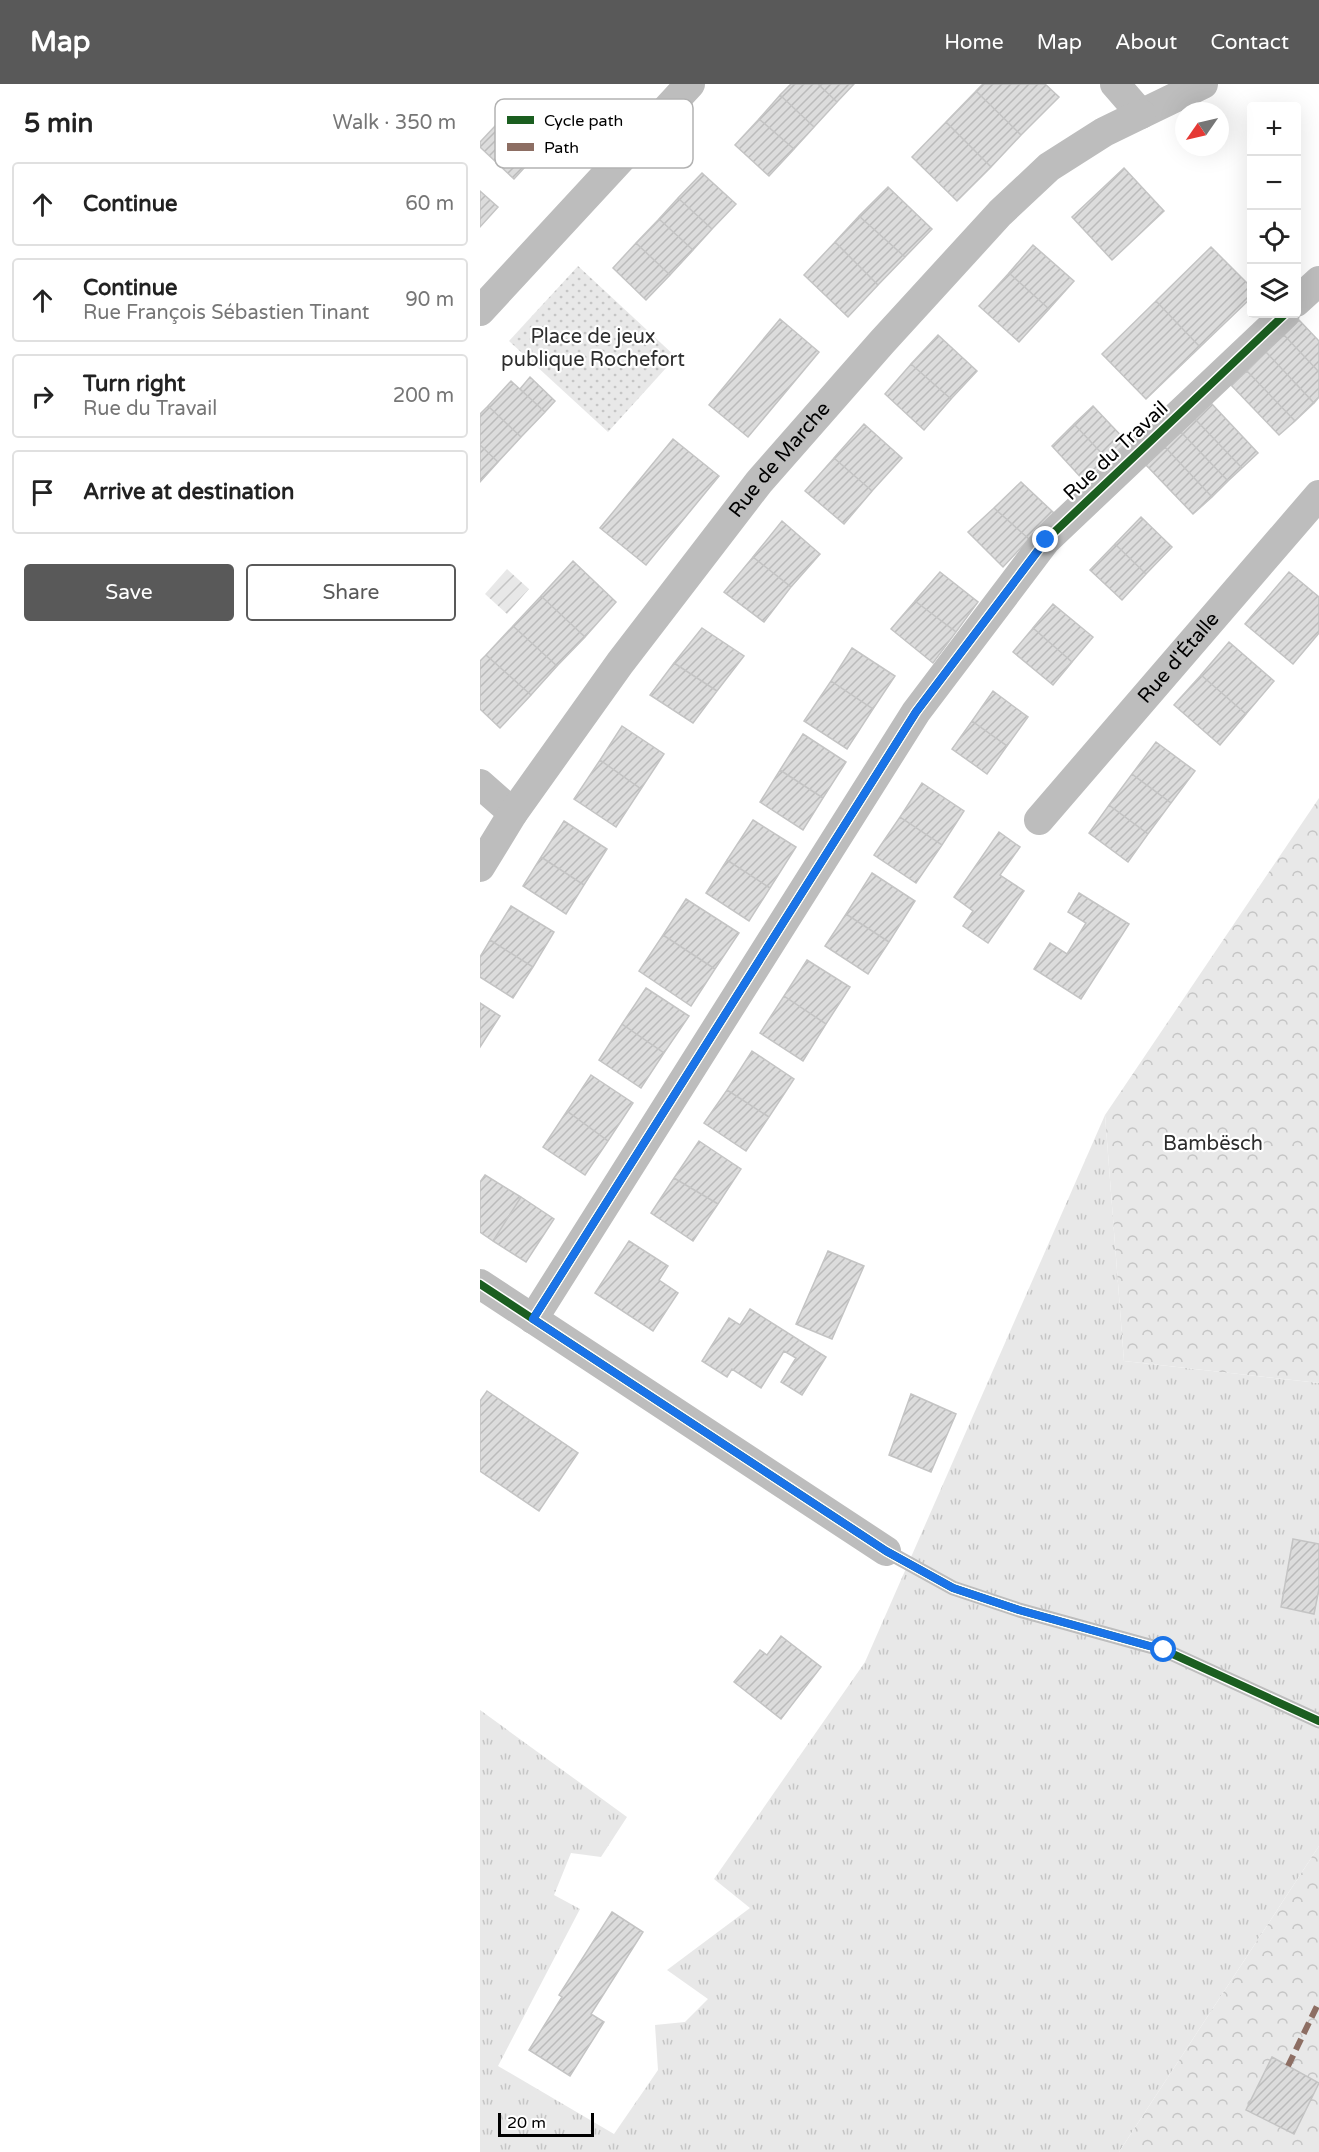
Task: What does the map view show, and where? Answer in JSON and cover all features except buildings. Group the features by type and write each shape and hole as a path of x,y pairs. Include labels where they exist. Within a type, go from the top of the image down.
{"street":[{"path":"676,99 690,84"},
{"path":"1116,84 1142,114 1203,84"},
{"name":"Rue de Marche","path":"480,867 513,813 620,663 759,482 882,342 1000,213 1049,167 1104,132 1142,114"},
{"path":"480,311 612,168"},
{"path":"1301,297 1319,281"},
{"name":"Rue du Travail","path":"533,1319 916,712 1046,540 1281,318"},
{"name":"Rue d'Étalle","path":"1039,820 1319,495"},
{"path":"480,784 513,813"},
{"path":"480,1284 886,1551"}],"lane":[{"path":"886,1551 953,1588 1019,1610 1164,1650 1319,1721"}],"green space":[{"name":"Place de jeux publique Rochefort","path":"578,266 676,357 608,432 509,341"},
{"path":"507,569 529,589 507,614 485,594"},
{"name":"Bambësch","path":"1319,798 1319,1383 1124,1361 1105,1115"},
{"path":"1105,1115 1124,1361 1319,1383 1319,1846 1119,2152 480,2152 480,1710 627,1817 601,1857 571,1853 554,1895 580,1909 498,2066 614,2134 658,2070 655,2025 685,2022 708,1999 667,1970 750,1908 714,1879 865,1662"},
{"path":"1319,1846 1319,2152 1119,2152"}],"marked path":[{"path":"1288,2066 1319,2002"}],"cycle path":[{"path":"533,1319 916,712 1046,540 1281,318"},
{"path":"480,1284 886,1551 953,1588 1019,1610 1164,1650 1319,1721"}],"route":[{"path":"1046,540 916,712 533,1319 886,1551 953,1588 1019,1610 1164,1650"}]}
